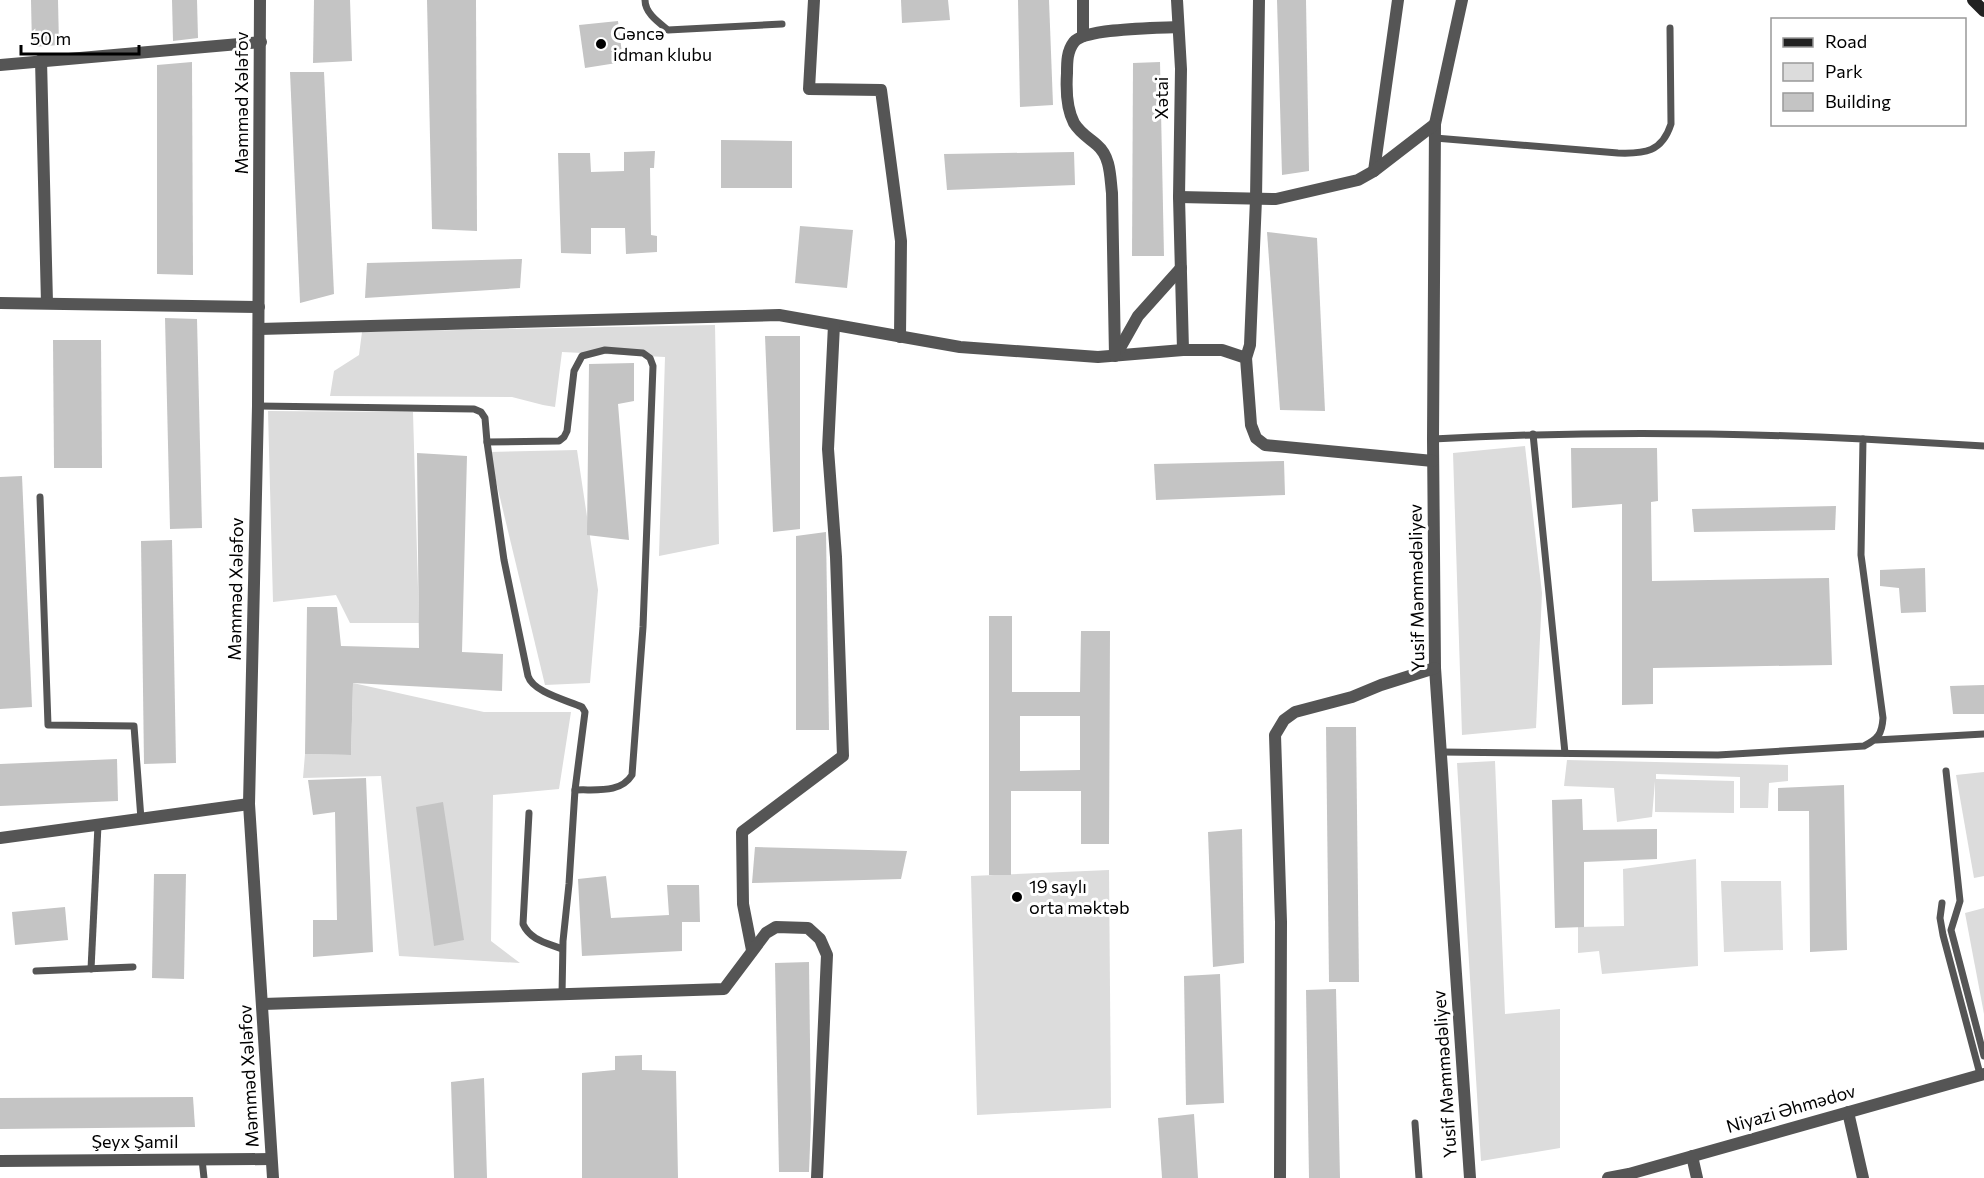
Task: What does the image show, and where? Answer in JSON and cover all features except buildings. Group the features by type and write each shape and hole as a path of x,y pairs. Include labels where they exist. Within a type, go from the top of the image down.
{"main road":[{"path":"1974,0 1984,11"}],"street":[{"name":"Məmməd Xələfov","path":"260,0 258,406 249,804 273,1178"},
{"path":"814,0 809,89 881,90 901,241 900,337"},
{"path":"1083,0 1083,36"},
{"name":"Xətai","path":"1176,0 1181,69 1179,197 1183,350"},
{"path":"1258,0 1256,199 1250,345 1246,358 1251,425 1256,438 1265,445 1433,461"},
{"path":"1374,171 1398,0"},
{"name":"Yusif Məmmədəliyev","path":"1462,0 1435,124 1433,461 1435,668 1470,1178"},
{"path":"1115,356 1112,193 1107,160 1098,145 1080,131 1073,122 1066,94 1067,54 1074,42 1083,36 1110,31 1178,27"},
{"path":"0,64 261,42"},
{"path":"41,60 47,303"},
{"path":"1179,197 1276,199 1358,180 1374,171 1435,124"},
{"path":"1115,356 1138,316 1181,268"},
{"path":"0,303 259,307"},
{"path":"259,329 779,315 960,347 1098,357 1183,350 1222,350 1246,358"},
{"path":"752,950 743,904 742,832 843,756 836,557 828,449 834,325"},
{"path":"1280,1178 1281,922 1275,735 1284,720 1295,712 1352,697 1435,668"},
{"path":"0,838 249,804"},
{"path":"263,1004 724,989 766,933 776,927 808,928 820,939 827,955 817,1178"},
{"name":"Niyazi Əhmədov","path":"1608,1178 1982,1074"},
{"path":"1848,1112 1863,1178"},
{"path":"1692,1156 1697,1178"},
{"name":"Şeyx Şamil","path":"0,1161 271,1159"}],"lane":[{"path":"645,0 645,5 656,20 668,30 782,24"},
{"path":"1435,138 1637,154 1654,149 1667,136 1671,124 1670,28"},
{"path":"487,442 559,441 564,437 567,431 574,371 582,356 605,350 643,353 650,358 653,366 643,627 632,775 626,784 615,788 575,790"},
{"path":"258,406 474,409 481,412 485,418 504,560 530,682 538,689 582,706 585,712 575,790 562,949 562,995"},
{"path":"1433,439 1533,434 1663,432 1984,446"},
{"path":"1533,434 1565,753"},
{"path":"1863,440 1861,555 1883,718 1882,732 1876,740"},
{"path":"40,498 48,726 134,726 141,819"},
{"path":"1441,752 1718,755 1864,746 1876,740 1984,734"},
{"path":"1946,771 1960,901 1951,930 1984,1056"},
{"path":"529,813 523,924 533,937 562,949"},
{"path":"91,969 98,825"},
{"path":"1942,903 1940,918 1943,935 1982,1074"},
{"path":"36,971 133,967"},
{"path":"1415,1123 1419,1178"},
{"path":"202,1159 204,1178"}],"green space":[{"path":"715,325 719,544 659,556 665,357 562,352 555,407 512,397 330,396 334,371 359,355 362,332"},
{"path":"268,411 413,412 419,623 350,623 336,595 273,602"},
{"path":"1525,446 1542,593 1536,728 1462,735 1453,453"},
{"path":"577,450 598,590 590,683 545,685 489,452"},
{"path":"353,683 484,712 571,712 559,789 493,795 491,941 520,963 399,956 381,776 303,778 305,754 351,755"},
{"path":"1567,760 1788,765 1788,781 1769,783 1768,808 1740,808 1740,777 1656,774 1656,779 1734,781 1734,813 1655,812 1655,781 1652,817 1617,822 1614,788 1564,786"},
{"path":"1495,761 1505,1014 1560,1009 1560,1148 1481,1161 1457,763"},
{"path":"1984,772 1984,876 1974,878 1956,775"},
{"path":"1696,859 1698,966 1602,974 1599,951 1578,953 1578,927 1624,926 1623,869"},
{"path":"1109,870 1111,1108 977,1115 971,876"},
{"path":"1721,881 1781,881 1783,950 1724,952"},
{"path":"1984,908 1984,1014 1965,913"}],"place":[{"name":"Gəncə idman klubu","path":"601,44"},
{"name":"19 saylı orta məktəb","path":"1017,897"}]}
